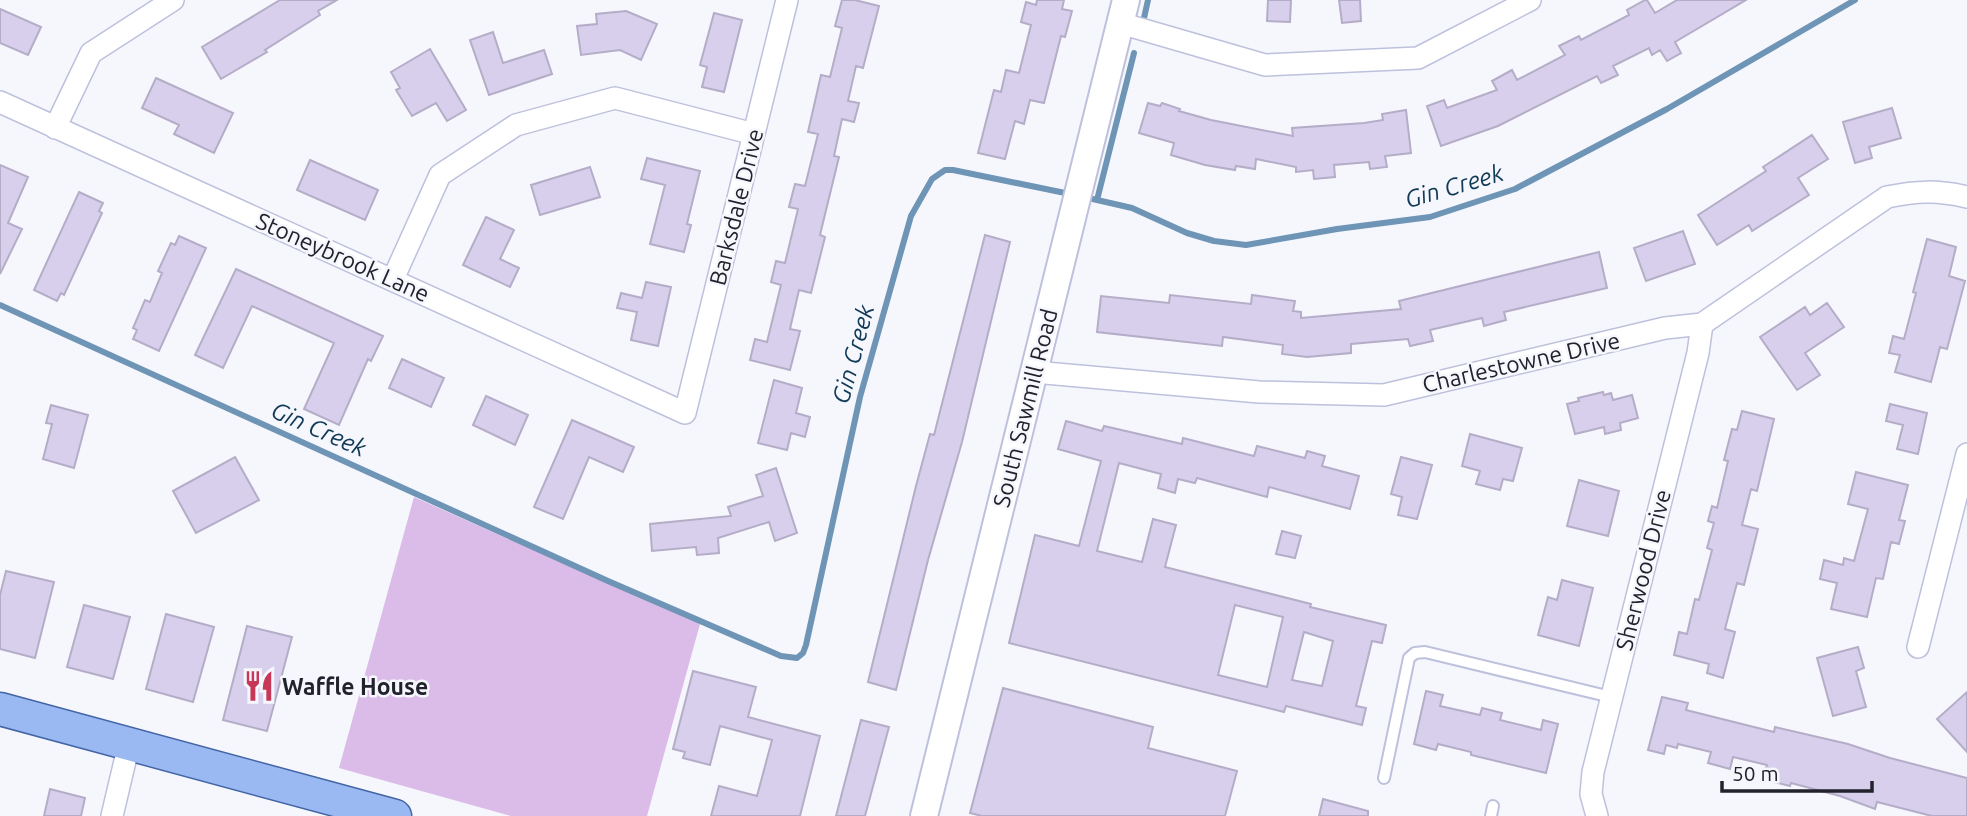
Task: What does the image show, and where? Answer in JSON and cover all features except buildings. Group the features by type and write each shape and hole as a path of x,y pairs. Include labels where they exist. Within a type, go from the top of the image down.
{"main road":[{"path":"0,709 394,816"}],"street":[{"path":"55,128 91,53 173,0"},
{"name":"Barksdale Drive","path":"685,413 787,0"},
{"path":"1123,11 1265,65 1418,58 1530,0"},
{"name":"South Sawmill Road","path":"924,816 1123,11"},
{"path":"393,279 440,175 516,125 615,98 754,134"},
{"name":"Stoneybrook Lane","path":"0,103 685,413"},
{"name":"Charlestowne Drive","path":"1034,372 1259,392 1384,395 1665,328 1702,324 1887,197 1915,191 1947,192 1967,197"},
{"name":"Sherwood Drive","path":"1597,816 1591,794 1593,772 1699,353 1702,324"},
{"path":"1918,647 1967,454"},
{"path":"112,816 129,744"}],"lane":[{"path":"1384,778 1409,658 1415,653 1425,652 1611,697"}],"shaded area":[{"path":"414,497 700,624 647,816 511,816 339,768"}],"waterway":[{"path":"1144,18 1148,0"},
{"name":"Gin Creek","path":"1084,197 1132,208 1187,233 1214,241 1246,245 1337,229 1430,217 1515,189 1667,109 1855,0"},
{"path":"1097,200 1134,53"},
{"name":"Gin Creek","path":"0,305 608,581 781,656 797,658 806,645 860,397 911,216 932,179 945,170 953,170 1070,194"}],"place":[{"name":"Waffle House","path":"259,686"}]}
